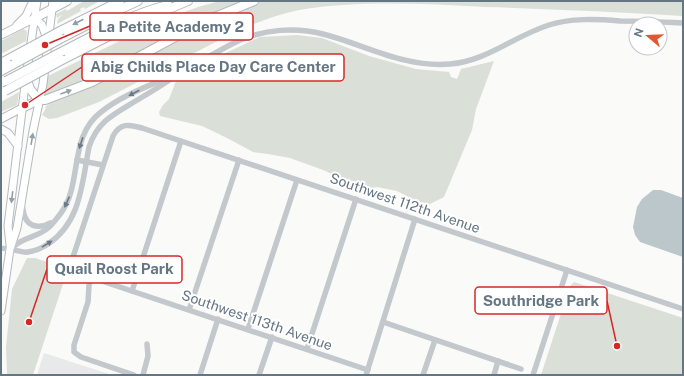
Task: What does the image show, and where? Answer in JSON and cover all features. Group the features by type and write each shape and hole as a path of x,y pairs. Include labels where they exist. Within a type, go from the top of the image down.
{"highway":[{"path":"35,18 53,5 67,1"},
{"path":"1,63 120,1"},
{"path":"1,71 103,17 138,1"},
{"path":"3,87 63,51 149,9 184,1"},
{"path":"3,87 62,60 133,24 188,1"},
{"path":"22,108 39,100 45,100 92,82 214,17 254,1"},
{"path":"26,77 30,89 39,100"}],"main road":[{"path":"12,29 26,16 33,1"},
{"path":"10,249 8,226 37,1"},
{"path":"1,312 10,249 17,228 39,100 53,5"},
{"path":"1,35 35,18"},
{"path":"35,18 42,25 48,44"},
{"path":"1,119 22,108"},
{"path":"1,129 8,133 18,146"},
{"path":"16,158 22,162 25,177"}],"street":[{"path":"10,249 49,227 66,204 70,195 80,143 87,127 98,114 108,107 152,84 182,71 240,40 276,31 303,31 323,34 397,59 415,63 436,65 472,60 490,53 541,28 556,23 586,20 683,23"},
{"path":"1,248 27,253 52,241 72,218 76,209 88,147 95,132 103,122 113,114 155,90 182,71"},
{"path":"108,107 113,114"},
{"name":"Southwest 112th Avenue","path":"103,166 113,136 120,126 126,124 133,125 683,309"},
{"path":"87,127 95,132"},
{"path":"132,291 181,141"},
{"path":"77,160 103,166"},
{"path":"189,310 239,160"},
{"name":"Southwest 113th Avenue","path":"103,166 71,262 71,269 92,278 307,349 367,372"},
{"path":"248,329 297,180"},
{"path":"307,349 356,199"},
{"path":"22,200 25,217 33,225 46,225 56,219"},
{"path":"367,372 415,219"},
{"path":"532,375 567,270"},
{"path":"92,278 88,302 74,345 74,352 81,357 134,375"},
{"path":"200,375 218,319"},
{"path":"383,322 521,368"},
{"path":"259,375 272,337"},
{"path":"423,375 435,340"},
{"path":"143,375 148,356 147,344"},
{"path":"494,375 498,361"}],"shaded area":[{"path":"84,1 100,1 85,9 84,7 80,9 81,11 57,24 58,19 63,14 57,18 56,14 66,9 67,11"},
{"path":"220,1 247,1 82,83 45,95 48,76 163,20 198,7"},
{"path":"263,1 683,1 683,16 392,4 346,5 299,10 261,21 239,30 99,102 57,118 49,119 42,115 46,108 45,107 52,102 109,78 194,30 255,3"},
{"path":"23,29 27,32 26,41 1,54 1,41"},
{"path":"297,35 322,38 369,56 416,69 449,72 451,77 457,79 461,69 494,61 476,109 472,130 444,197 426,206 397,191 377,187 367,189 290,158 253,152 202,126 160,116 159,112 169,99 176,81 215,58 260,37"},
{"path":"19,92 17,105 1,112 1,102"},
{"path":"653,190 661,190 683,198 683,257 640,242 635,235 633,227 637,207 642,199"},
{"path":"27,258 35,258 59,266 62,274 66,275 33,375 7,375 6,347 12,289"},
{"path":"574,282 683,318 683,375 541,375 570,286"},
{"path":"44,353 112,375 37,375"}],"place":[{"name":"La Petite Academy 2","path":"45,45"},
{"name":"Abig Childs Place Day Care Center","path":"25,105"},
{"name":"Quail Roost Park","path":"29,322"},
{"name":"Southridge Park","path":"617,346"}]}
